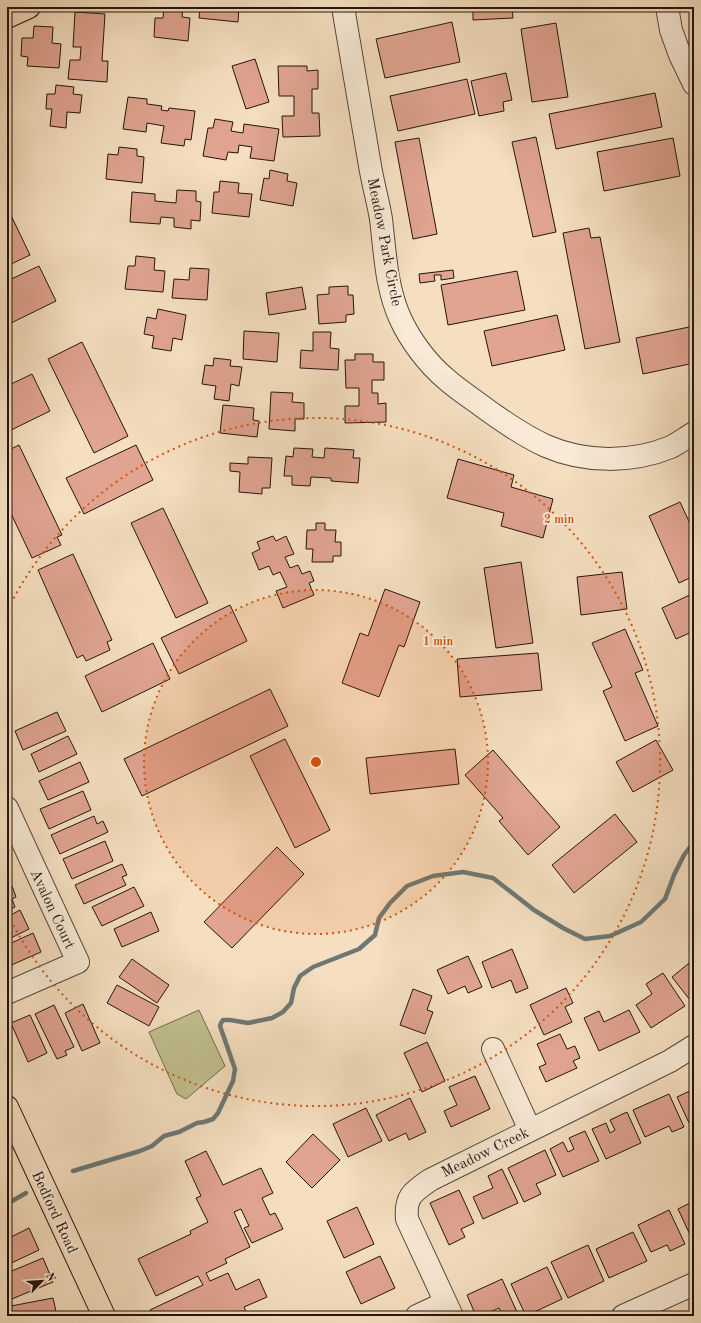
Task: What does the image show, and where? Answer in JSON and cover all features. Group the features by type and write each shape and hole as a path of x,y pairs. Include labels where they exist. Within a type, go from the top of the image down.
{"main road":[{"path":"7,17 29,7"},
{"name":"Bedford Road","path":"7,1107 104,1316"}],"street":[{"name":"Meadow Park Circle","path":"343,7 392,294 403,324 414,343 432,366 446,379 484,408 526,435 547,446 575,455 596,459 617,459 645,455 672,446 694,433"},
{"path":"667,7 680,55 694,84"},
{"name":"Avalon Court","path":"7,808 78,962 7,993"},
{"name":"Meadow Creek","path":"417,1316 448,1310 407,1218 406,1208 413,1192 430,1180 670,1061 694,1046"},
{"path":"493,1049 530,1130"},
{"path":"623,1316 694,1284"}],"shaded area":[{"path":"199,1010 225,1066 186,1099 177,1094 149,1032"}],"building":[{"path":"164,7 183,7 182,17 190,18 188,41 154,37 155,18 163,18"},
{"path":"200,7 239,7 238,22 199,18"},
{"path":"473,7 512,7 513,18 473,20"},
{"path":"75,12 105,14 102,61 108,61 107,82 68,79 70,60 80,60 81,47 73,47"},
{"path":"452,22 460,62 385,78 376,39"},
{"path":"556,23 568,97 532,102 521,29"},
{"path":"34,26 53,27 52,43 61,44 59,68 27,66 28,57 21,56 22,38 33,38"},
{"path":"255,59 269,102 246,109 232,66"},
{"path":"278,66 307,66 307,71 318,70 318,89 312,89 312,113 319,113 320,136 283,137 282,116 294,116 294,96 279,96"},
{"path":"506,73 512,100 503,102 504,111 479,116 471,81"},
{"path":"467,79 475,114 398,131 390,96"},
{"path":"56,85 74,87 73,94 82,95 80,113 67,112 66,128 50,126 52,109 46,109 47,94 55,94"},
{"path":"655,93 662,127 556,149 549,114"},
{"path":"128,97 147,99 147,104 162,106 161,110 168,111 169,108 195,111 191,140 185,139 184,146 161,143 164,126 147,123 146,132 123,129"},
{"path":"215,119 233,122 231,131 243,133 244,124 279,129 274,161 250,158 252,147 239,145 238,153 228,152 226,160 203,156 208,128 213,128"},
{"path":"536,137 556,232 533,237 512,142"},
{"path":"419,138 437,234 413,239 395,142"},
{"path":"673,138 680,176 604,191 597,152"},
{"path":"119,147 137,149 137,156 144,157 142,183 106,179 108,154 118,155"},
{"path":"270,170 288,174 287,181 297,183 293,206 260,200 264,178 269,179"},
{"path":"220,181 239,183 238,193 252,194 249,217 212,213 214,192 219,192"},
{"path":"177,190 196,191 196,201 201,202 200,221 191,220 191,229 174,227 174,218 161,217 160,224 130,222 132,192 155,194 155,201 176,203"},
{"path":"7,207 30,255 7,266"},
{"path":"589,228 591,238 600,237 620,342 585,349 563,233"},
{"path":"136,256 155,258 154,270 165,271 163,292 125,289 128,266 135,266"},
{"path":"39,266 56,301 7,325 7,281"},
{"path":"190,268 209,269 207,300 172,298 174,279 189,280"},
{"path":"453,270 454,278 441,280 441,275 434,275 435,281 420,283 419,274"},
{"path":"517,271 525,310 448,325 441,285"},
{"path":"348,286 348,295 353,295 354,314 346,315 346,322 319,324 317,295 329,294 329,287"},
{"path":"302,287 306,309 269,315 266,293"},
{"path":"158,309 186,315 182,340 173,338 171,351 152,348 154,336 144,334 147,317 156,319"},
{"path":"557,315 565,350 492,366 484,331"},
{"path":"694,326 694,363 643,374 636,338"},
{"path":"244,331 279,333 277,362 243,359"},
{"path":"313,332 331,332 330,348 339,349 338,370 300,368 301,350 313,351"},
{"path":"82,342 128,436 94,453 48,359"},
{"path":"355,354 373,354 373,362 384,362 384,380 372,380 372,393 378,393 378,404 386,403 386,422 345,423 345,406 359,406 359,388 346,388 345,360 355,360"},
{"path":"214,358 231,360 230,366 242,367 239,386 231,384 229,401 214,399 216,386 202,384 205,365 213,366"},
{"path":"32,374 50,411 7,432 7,386"},
{"path":"271,392 293,393 292,402 304,403 304,419 295,419 295,431 269,429"},
{"path":"223,405 254,408 253,420 259,421 257,437 220,433"},
{"path":"19,445 62,535 57,537 61,545 32,558 7,505 7,451"},
{"path":"136,445 153,480 84,514 66,478"},
{"path":"294,448 313,449 312,457 324,458 325,448 354,450 353,458 360,458 358,483 331,481 331,478 311,477 310,486 292,485 292,476 284,476 286,456 293,457"},
{"path":"248,457 272,458 270,488 262,488 262,494 239,492 240,472 230,471 230,463 248,464"},
{"path":"458,459 514,475 511,487 553,499 543,538 501,526 504,513 447,498"},
{"path":"680,502 694,532 694,576 679,583 649,516"},
{"path":"163,508 208,603 176,618 131,523"},
{"path":"316,523 325,523 325,530 336,530 335,542 341,542 341,556 333,556 333,562 312,562 313,549 306,549 307,530 316,530"},
{"path":"273,536 276,541 286,536 294,554 285,557 290,568 298,565 302,574 310,571 314,581 309,583 314,595 283,608 276,591 287,587 280,572 273,575 269,566 259,570 252,553 260,549 257,542"},
{"path":"73,554 112,640 107,642 110,650 86,661 83,655 77,658 38,570"},
{"path":"521,562 533,643 496,648 484,568"},
{"path":"622,572 627,609 581,615 577,577"},
{"path":"385,589 420,602 404,647 399,645 379,697 342,683 360,633 368,636"},
{"path":"694,593 694,631 676,639 662,608"},
{"path":"230,605 247,641 179,674 161,638"},
{"path":"625,629 643,670 635,673 658,726 625,741 603,691 612,687 592,643"},
{"path":"153,643 170,679 102,712 85,676"},
{"path":"538,653 542,690 460,697 457,659"},
{"path":"270,689 288,726 142,796 124,759"},
{"path":"57,712 66,731 23,750 15,731"},
{"path":"68,736 77,754 39,772 31,754"},
{"path":"285,739 330,830 295,848 250,756"},
{"path":"656,740 673,770 633,792 616,762"},
{"path":"455,749 459,784 370,794 366,758"},
{"path":"493,750 560,827 528,855 499,821 503,818 465,775"},
{"path":"80,762 89,782 48,800 39,781"},
{"path":"83,791 91,810 49,829 40,809"},
{"path":"615,814 637,842 574,893 552,865"},
{"path":"94,816 97,824 103,821 108,832 60,854 51,835"},
{"path":"105,841 113,861 72,879 63,859"},
{"path":"277,847 304,874 232,948 204,922"},
{"path":"122,864 127,875 122,877 126,885 84,904 75,885"},
{"path":"12,886 16,897 12,899 15,907 7,911 7,888"},
{"path":"134,887 144,906 102,926 92,907"},
{"path":"20,910 29,929 7,940 7,917"},
{"path":"151,912 159,931 122,947 114,929"},
{"path":"33,933 41,952 7,967 7,945"},
{"path":"512,949 528,988 516,993 511,980 492,988 482,962"},
{"path":"468,956 482,987 468,993 465,986 448,994 437,970"},
{"path":"132,959 169,985 157,1003 119,977"},
{"path":"694,959 694,997 690,1000 672,977"},
{"path":"663,973 685,1006 651,1028 636,1005 652,994 646,984"},
{"path":"117,985 159,1007 149,1026 107,1003"},
{"path":"566,988 573,1003 565,1007 572,1022 544,1035 530,1005"},
{"path":"413,989 432,996 427,1010 433,1012 425,1034 400,1025"},
{"path":"83,1004 100,1043 82,1051 65,1013"},
{"path":"54,1005 74,1047 65,1051 67,1055 57,1059 35,1014"},
{"path":"629,1010 640,1032 599,1051 584,1018 599,1011 604,1022"},
{"path":"30,1015 47,1053 28,1062 11,1023"},
{"path":"560,1034 567,1049 575,1046 580,1058 573,1061 577,1068 546,1082 539,1067 546,1064 537,1044"},
{"path":"427,1042 445,1081 422,1092 404,1053"},
{"path":"475,1076 490,1109 451,1127 444,1111 457,1105 449,1087"},
{"path":"694,1089 694,1121 689,1123 677,1097"},
{"path":"669,1094 684,1127 672,1132 669,1126 645,1137 633,1110"},
{"path":"410,1098 426,1132 409,1140 406,1133 389,1141 376,1115"},
{"path":"366,1108 382,1141 348,1157 333,1124"},
{"path":"627,1112 641,1143 606,1159 592,1129 606,1123 610,1133 615,1130 610,1120"},
{"path":"585,1131 599,1161 563,1177 550,1149 563,1142 568,1152 574,1149 569,1138"},
{"path":"313,1134 340,1160 312,1188 286,1162"},
{"path":"545,1150 556,1175 536,1184 541,1194 524,1202 508,1168"},
{"path":"206,1151 223,1185 261,1168 273,1193 262,1198 270,1215 275,1213 283,1229 252,1243 244,1228 249,1226 241,1209 234,1212 250,1247 225,1259 227,1263 206,1273 210,1281 228,1273 236,1290 259,1279 267,1297 244,1307 248,1316 153,1316 150,1310 203,1285 198,1276 156,1296 138,1259 191,1234 190,1231 208,1222 196,1198 201,1196 185,1161"},
{"path":"502,1169 518,1203 483,1219 473,1197 493,1188 488,1176"},
{"path":"459,1190 474,1223 461,1229 465,1237 449,1245 430,1203"},
{"path":"694,1201 694,1238 692,1239 678,1209"},
{"path":"357,1207 374,1244 344,1258 327,1221"},
{"path":"669,1210 685,1244 670,1251 667,1245 651,1252 638,1225"},
{"path":"29,1228 39,1250 7,1265 7,1239"},
{"path":"633,1232 647,1261 609,1278 596,1249"},
{"path":"588,1245 604,1281 568,1298 551,1262"},
{"path":"380,1256 395,1288 361,1304 346,1272"},
{"path":"43,1258 53,1282 7,1301 7,1273"},
{"path":"547,1267 562,1299 526,1316 511,1284"},
{"path":"502,1279 517,1312 503,1316 499,1308 482,1316 476,1316 467,1295"},
{"path":"53,1298 57,1316 13,1316 11,1306"}],"waterway":[{"path":"73,1171 140,1151 152,1146 164,1136 179,1132 197,1123 213,1119 218,1113 233,1081 235,1069 220,1026 223,1020 248,1023 272,1018 283,1012 291,1003 294,988 300,976 313,967 359,949 375,935 379,918 390,903 407,886 433,876 463,872 493,878 534,910 563,928 585,939 610,936 641,922 665,899 674,875 684,855 694,842"},
{"path":"7,1204 26,1193"}]}
